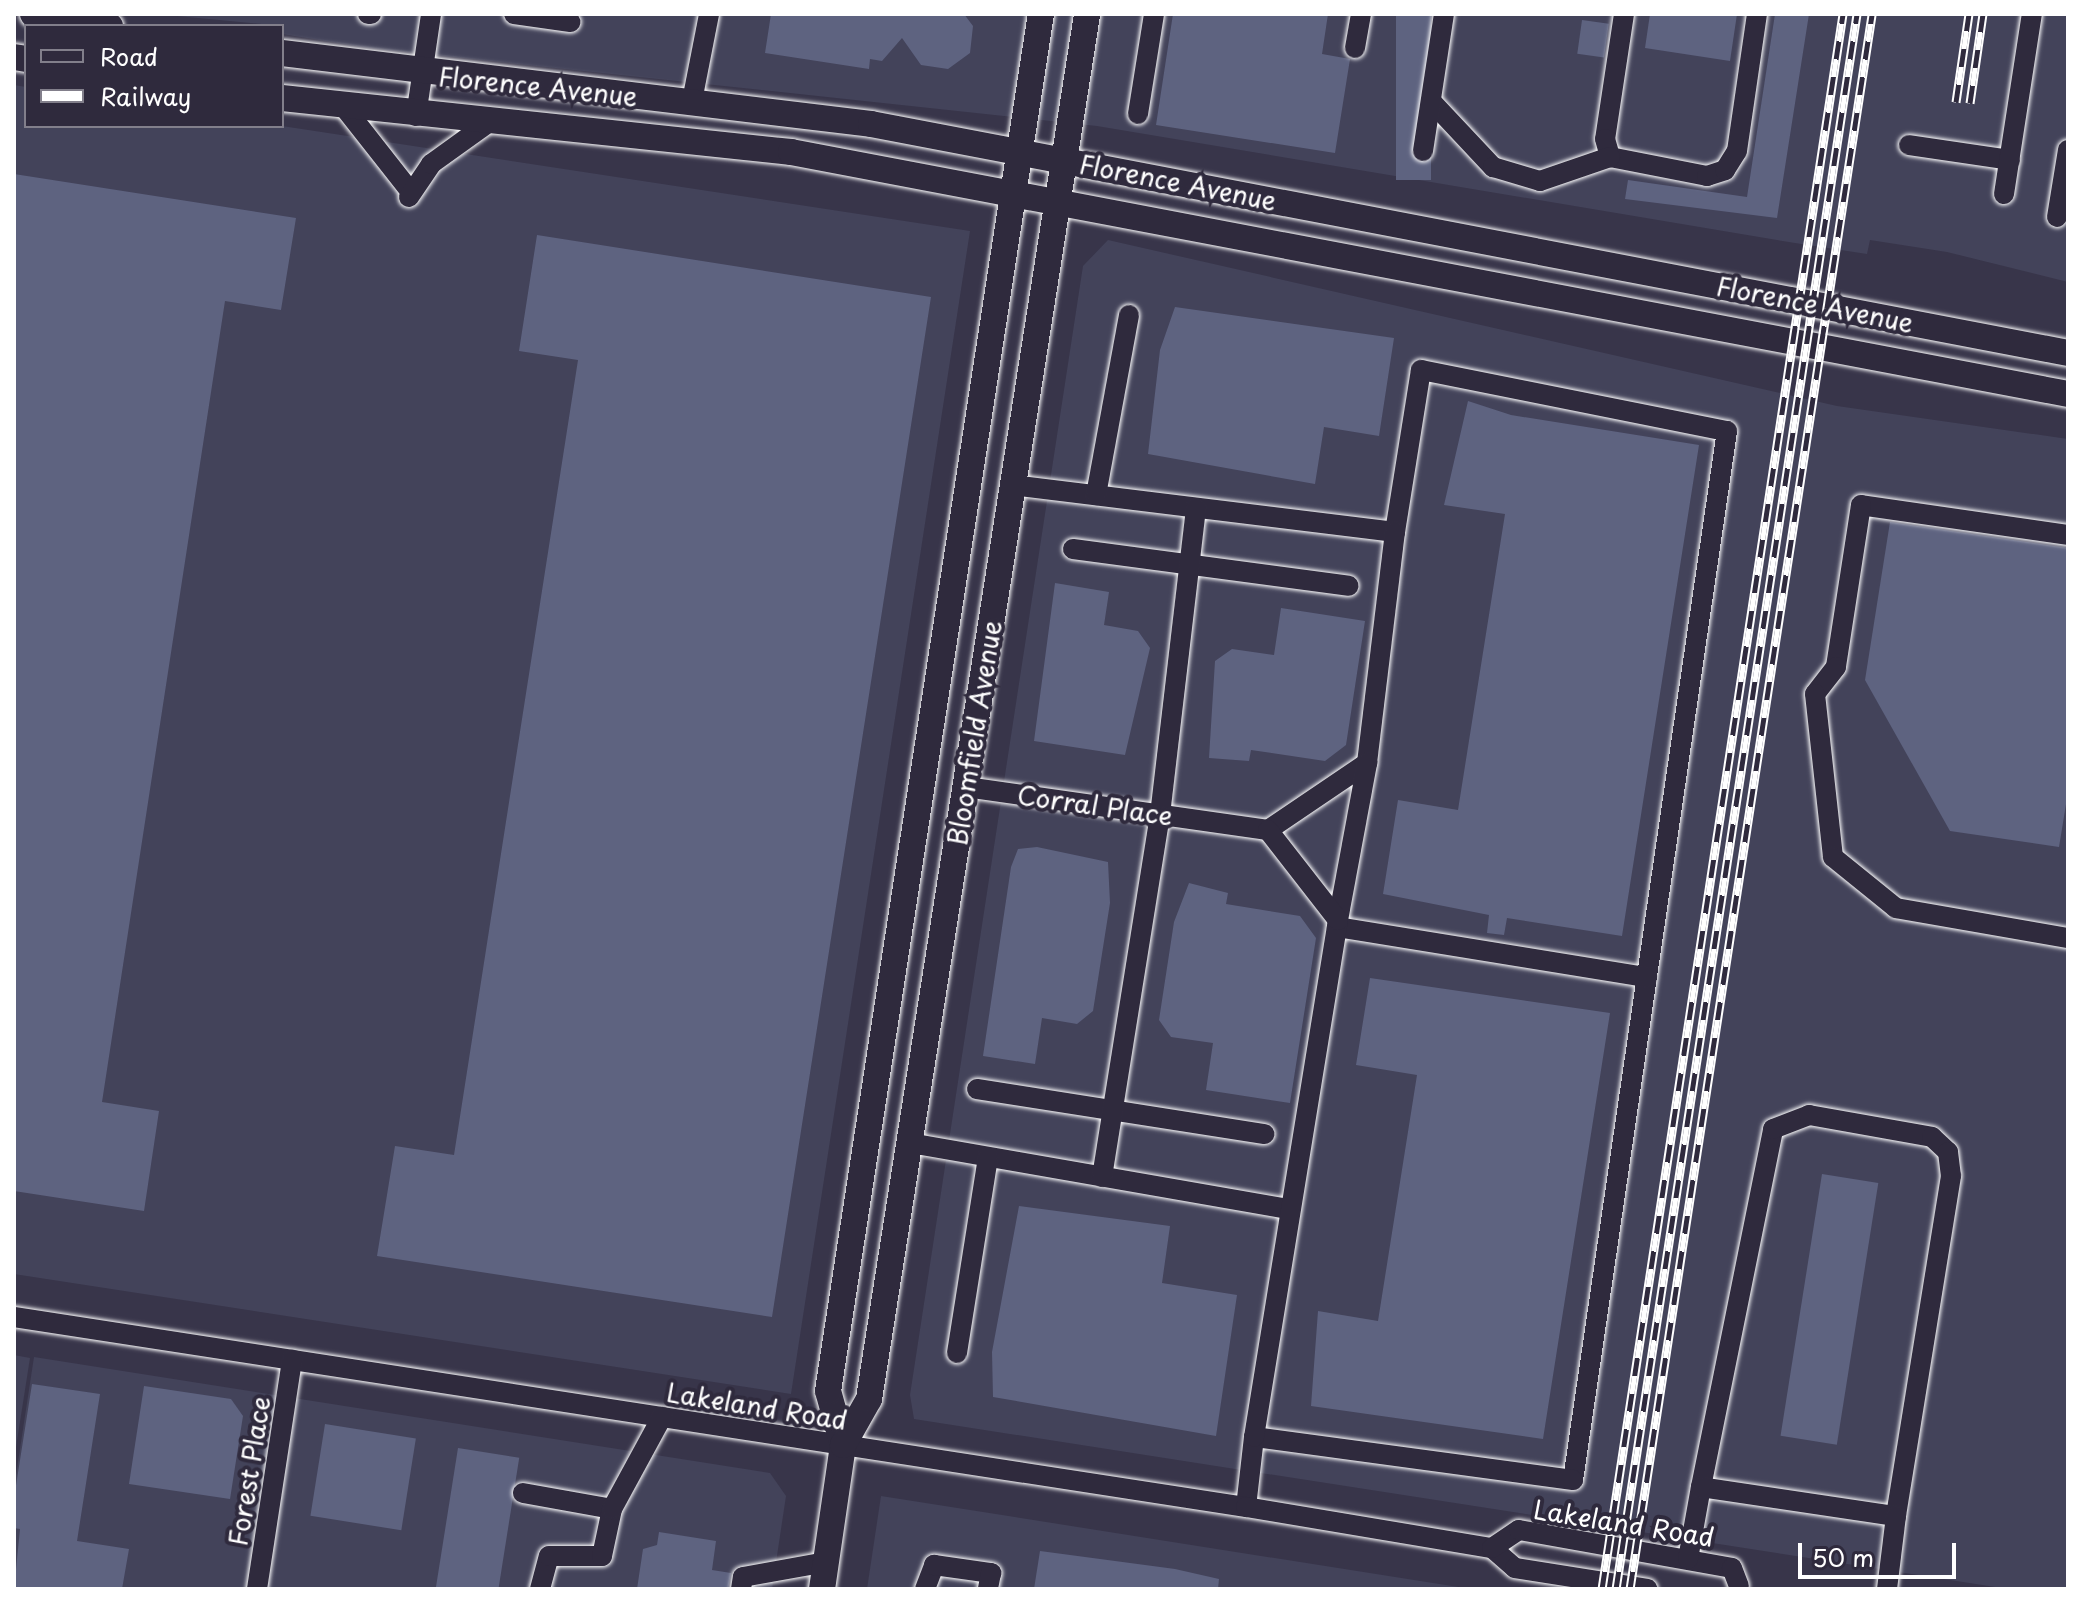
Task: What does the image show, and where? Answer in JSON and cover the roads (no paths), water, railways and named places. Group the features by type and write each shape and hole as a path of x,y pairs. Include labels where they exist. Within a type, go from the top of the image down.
{"main road":[{"path":"33,14 81,18 103,24"},
{"name":"Bloomfield Avenue","path":"843,1445 828,1391 1041,14"},
{"name":"Bloomfield Avenue","path":"822,1589 843,1445 869,1399 1087,14"},
{"name":"Florence Avenue","path":"284,53 422,75 692,101 1019,152 2068,353"},
{"name":"Florence Avenue","path":"284,98 416,116 791,152 1059,200 2068,394"},
{"path":"664,140 677,134 692,101"},
{"name":"Corral Place","path":"922,780 966,787"}],"street":[{"path":"416,116 431,14"},
{"path":"514,14 570,22"},
{"path":"692,101 709,14"},
{"path":"1138,114 1154,14"},
{"path":"1355,48 1361,14"},
{"path":"1423,151 1444,14"},
{"path":"1610,157 1605,139 1624,14"},
{"path":"1431,101 1493,167 1540,181 1610,157 1707,176 1725,170 1737,151 1757,14"},
{"path":"2004,194 2032,14"},
{"path":"344,107 409,194 431,164 488,123"},
{"path":"1909,145 2010,160"},
{"path":"2057,217 2068,150"},
{"path":"1096,495 1129,315"},
{"path":"1246,1507 1254,1437 1290,1209 1367,763 1395,532 1421,370 1727,431 1573,1480 1254,1437"},
{"path":"1012,485 1395,532"},
{"path":"2068,535 1861,505 1836,667 1815,694 1833,857 1896,908 2068,938"},
{"path":"1102,1177 1160,815 1196,508"},
{"path":"1073,549 1349,586"},
{"path":"1367,763 1268,830 1338,924 1647,977"},
{"name":"Corral Place","path":"966,787 1268,830"},
{"path":"977,1089 1265,1134"},
{"path":"1688,1559 1773,1129 1809,1115 1932,1137 1948,1152 1951,1176 1887,1589"},
{"path":"910,1143 1290,1209"},
{"path":"957,1353 988,1157"},
{"name":"Lakeland Road","path":"14,1317 1246,1507 1492,1548 1515,1568 1647,1589"},
{"name":"Forest Place","path":"257,1589 292,1360"},
{"path":"540,1589 549,1556 602,1556 612,1509 662,1417"},
{"path":"1701,1487 1896,1516"},
{"path":"523,1493 612,1509"},
{"name":"Lakeland Road","path":"1492,1548 1519,1530 1732,1568 1744,1588"},
{"path":"741,1589 743,1577 826,1562"},
{"path":"925,1589 934,1565 991,1573 988,1589"}],"railway":[{"path":"1602,1589 1843,14"},
{"path":"1616,1589 1857,14"},
{"path":"1630,1589 1872,14"},
{"path":"1956,102 1969,14"},
{"path":"1970,103 1983,14"}]}
